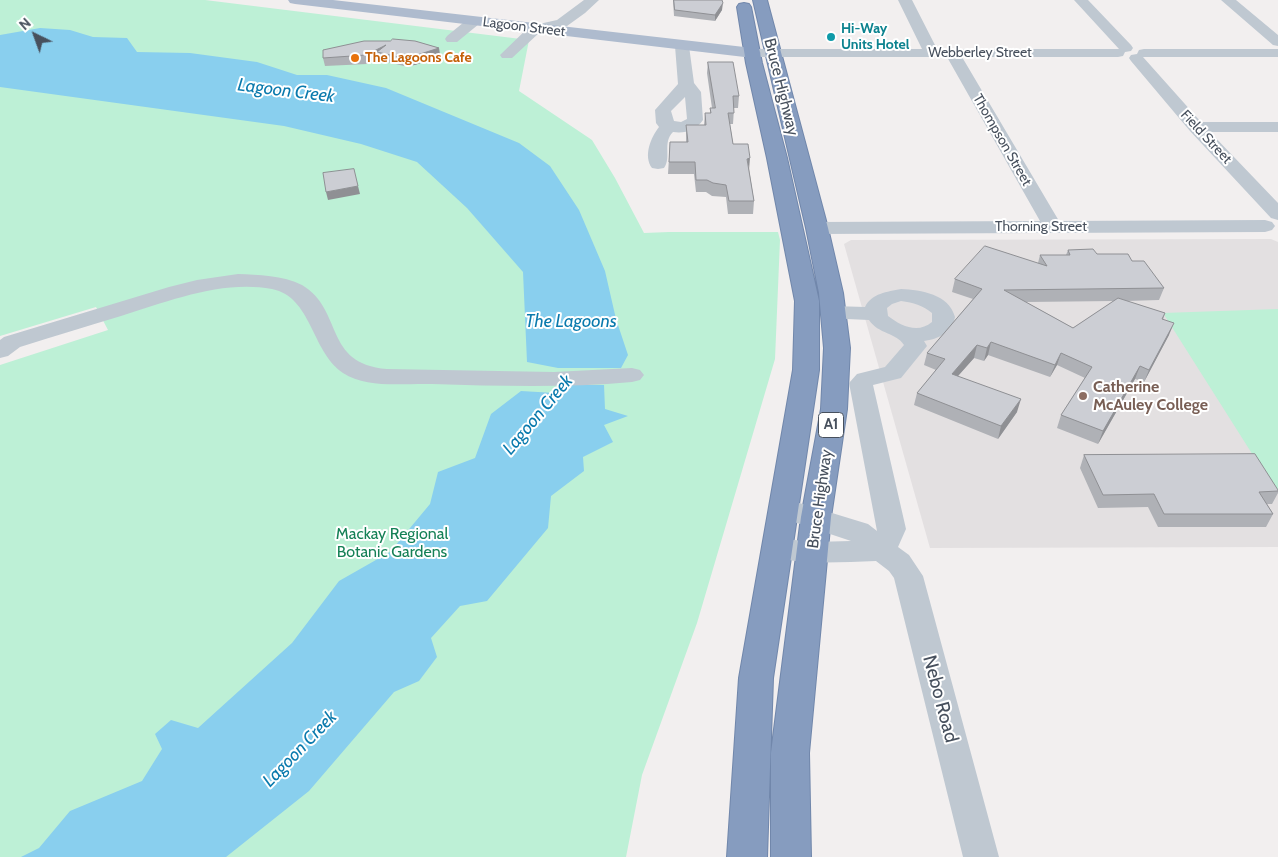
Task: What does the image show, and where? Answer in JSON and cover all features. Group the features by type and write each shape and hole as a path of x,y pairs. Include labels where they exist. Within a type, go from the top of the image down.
{"highway":[{"name":"Bruce Highway","path":"743,0 763,53 817,228 831,293 837,348 834,409 816,517 790,753 791,857"},
{"name":"Bruce Highway","path":"748,857 756,678 806,370 807,301 763,53 760,0"}],"main road":[{"name":"Lagoon Street","path":"296,0 682,46 763,53"}],"street":[{"path":"507,55 537,29 558,25 573,17 592,0"},
{"path":"905,0 932,52"},
{"name":"Field Street","path":"1081,0 1196,127 1275,222"},
{"path":"1228,0 1278,42"},
{"path":"573,17 570,26 580,33"},
{"path":"452,39 474,21"},
{"path":"682,46 686,84 683,90 664,110 664,123 669,126 684,128 695,120 693,92 686,84"},
{"name":"Webberley Street","path":"763,53 1278,53"},
{"name":"Thompson Street","path":"952,53 1053,227"},
{"path":"658,164 657,144 662,132 669,126"},
{"path":"1196,127 1278,127"},
{"name":"Thorning Street","path":"817,228 1053,227 1275,222"},
{"path":"4,340 220,282 256,280 282,284 303,296 314,309 328,342 338,358 353,369 381,375 600,378 632,375"},
{"path":"902,295 926,299 942,310 945,318 944,324 938,330 922,335 909,335 883,325 875,314 876,306 882,300 902,295"},
{"path":"833,313 875,314"},
{"path":"776,548 813,552 882,550 892,529 862,387 863,380 887,376 897,369 916,346 909,335"},
{"name":"Nebo Road","path":"783,508 858,531 899,563 908,576 981,857"}],"shaded area":[{"name":"Catherine McAuley College","path":"1271,239 1278,242 1278,547 930,548 844,244 851,240"}],"green space":[{"name":"Mackay Regional Botanic Gardens","path":"0,0 205,0 529,40 519,91 592,140 615,178 644,233 778,232 780,240 775,359 697,623 642,775 626,857 0,857 0,365 108,330 96,307 0,336"},
{"path":"1278,309 1278,491 1275,490 1163,313"}],"water":[{"name":"The Lagoons","path":"40,28 70,30 93,37 127,38 137,52 190,53 257,62 297,75 327,75 386,88 519,143 550,166 579,210 605,271 616,319 628,355 621,368 558,368 527,362 523,272 467,208 417,162 361,144 284,126 0,87 0,35"},
{"name":"Lagoon Creek","path":"571,385 604,385 605,409 628,416 604,425 613,442 583,457 584,471 551,496 548,528 487,601 460,606 431,638 437,657 419,681 394,692 309,791 226,857 21,857 39,848 70,811 142,781 162,749 155,734 171,720 198,728 292,643 339,581 390,552 430,504 438,472 475,458 491,414 521,391 555,393"}],"building":[{"path":"674,0 722,0 723,3 715,15 675,10"},
{"path":"393,39 415,41 439,48 403,58 377,52 386,45 366,55 323,58 323,50 364,41 390,41"},
{"path":"708,62 733,62 739,96 733,96 734,113 728,113 733,144 748,144 750,158 747,159 754,201 729,201 726,185 707,180 696,180 695,162 669,162 670,142 688,142 686,125 706,125 705,113 711,113 710,108 715,108"},
{"path":"354,169 358,186 326,192 323,173"},
{"path":"985,246 1047,266 1040,255 1070,255 1068,250 1093,249 1097,254 1128,254 1132,261 1144,261 1164,288 1004,290 1073,328 1118,298 1165,313 1162,319 1174,323 1149,370 1140,366 1103,431 1061,415 1092,367 1061,353 1055,365 991,342 987,348 977,345 952,374 1021,399 1001,426 917,393 945,359 927,353 982,289 955,279"},
{"path":"1255,454 1278,490 1259,492 1273,514 1164,514 1154,494 1103,495 1084,455"}],"place":[{"name":"Hi-Way Units Hotel","path":"831,37"},
{"name":"The Lagoons Cafe","path":"355,58"},
{"name":"Catherine McAuley College","path":"1083,396"}]}
